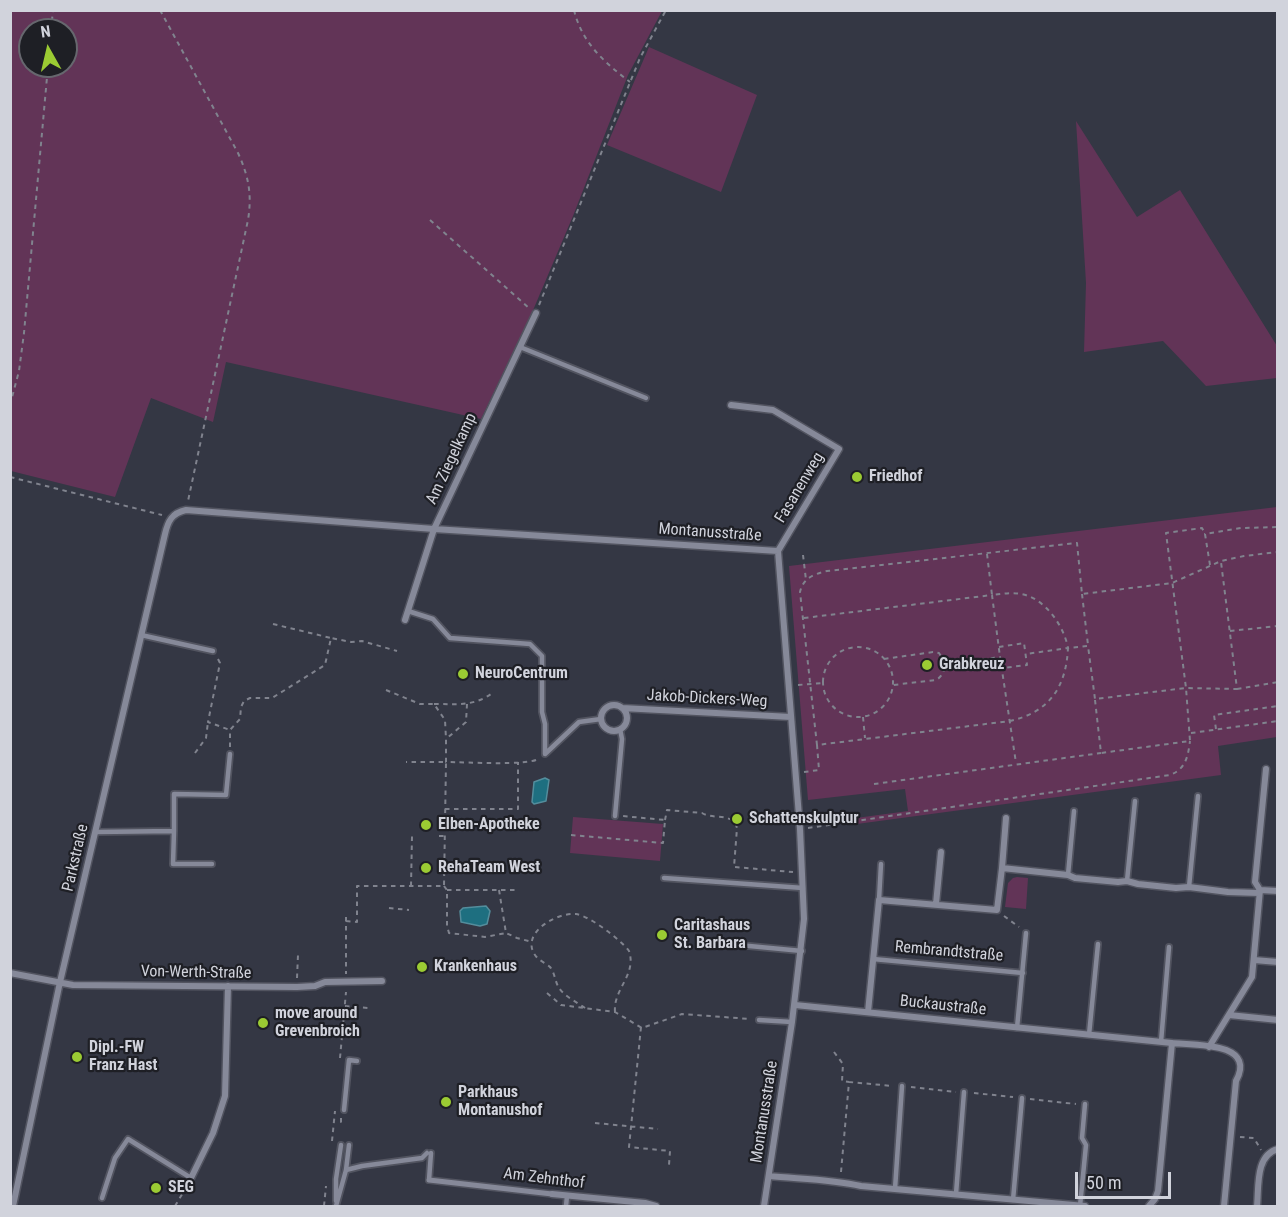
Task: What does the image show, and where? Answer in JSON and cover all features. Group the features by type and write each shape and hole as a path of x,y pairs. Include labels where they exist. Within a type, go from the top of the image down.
{"street":[{"name":"Am Ziegelkamp","path":"405,620 434,529 536,313"},
{"name":"Fasanenweg","path":"732,405 773,410 839,449 778,551"},
{"name":"Montanusstraße","path":"171,517 177,512 186,510 434,529 778,551 800,829 803,888 802,951 764,1206"},
{"name":"Parkstraße","path":"13,1206 60,982 166,529 171,517"},
{"name":"Jakob-Dickers-Weg","path":"602,719 604,710 616,705 622,708 791,717"},
{"name":"Jakob-Dickers-Weg","path":"620,729 626,721 626,714 622,708"},
{"path":"602,719 604,726 609,729 620,729"},
{"path":"1209,1047 1252,977 1260,891 1255,882 1266,768"},
{"path":"879,900 998,910 1006,818"},
{"path":"936,904 941,852"},
{"path":"1002,868 1176,888 1189,887 1228,892 1278,891"},
{"name":"Rembrandtstraße","path":"868,1012 879,900"},
{"path":"1254,960 1278,962"},
{"name":"Von-Werth-Straße","path":"10,972 73,985 315,987 325,982 382,981"},
{"path":"191,1178 210,1139 225,1096 228,986"},
{"name":"Buckaustraße","path":"795,1005 1172,1043"},
{"path":"1228,1015 1278,1020"},
{"path":"1149,1206 1158,1191 1172,1043 1224,1049 1238,1058 1240,1064 1236,1081 1224,1206"},
{"path":"1257,1206 1261,1167 1266,1156 1278,1149"},
{"path":"769,1176 1085,1206"},
{"name":"Am Zehnthof","path":"429,1180 656,1206"}],"lane":[{"path":"520,347 646,398"},
{"path":"408,610 433,619 450,638 530,644 542,656 545,754"},
{"path":"141,635 213,651"},
{"path":"545,754 579,722 602,719"},
{"name":"Jakob-Dickers-Weg","path":"615,816 622,739 620,729"},
{"path":"212,864 174,864 174,794 226,795 230,754"},
{"path":"1189,887 1198,796"},
{"path":"1127,881 1135,801"},
{"path":"1068,876 1074,811"},
{"path":"96,832 174,831"},
{"name":"Rembrandtstraße","path":"879,900 881,864"},
{"path":"664,878 803,888"},
{"name":"Rembrandtstraße","path":"1017,1028 1026,933"},
{"path":"707,942 802,951"},
{"path":"1089,1035 1098,944"},
{"path":"1161,1042 1169,947"},
{"name":"Rembrandtstraße","path":"873,959 1023,973"},
{"path":"759,1020 792,1022"},
{"path":"344,1110 349,1060 357,1061"},
{"path":"895,1189 902,1086"},
{"path":"956,1194 964,1092"},
{"path":"1013,1200 1022,1098"},
{"path":"1080,1206 1086,1145 1082,1138 1085,1104"},
{"path":"102,1198 115,1158 128,1139 191,1178"},
{"path":"336,1206 336,1179 341,1145"},
{"path":"336,1206 346,1170 349,1145"},
{"path":"346,1170 423,1158 429,1153 429,1180"},
{"path":"566,1206 567,1196"}],"path":[{"path":"160,10 238,153 247,175 250,193 248,220 186,510"},
{"path":"574,10 579,27 592,49 630,81"},
{"path":"430,220 536,313 630,81 666,10"},
{"path":"10,405 19,371 24,333 47,78"},
{"path":"10,477 171,517"},
{"path":"1205,534 1241,528 1278,527"},
{"path":"800,829 1170,775 1183,767 1191,733 1166,533 1202,528 1210,565"},
{"path":"806,580 827,571 1077,543 1101,753"},
{"path":"1082,594 1172,583 1221,561 1244,555 1278,552"},
{"path":"987,554 1016,764"},
{"path":"795,772 819,770 800,592 806,580 803,555"},
{"path":"1221,561 1237,689"},
{"path":"803,618 1019,593 1033,598 1048,610 1060,626 1068,648 1063,679 1054,695 1036,712 1010,721 817,746"},
{"path":"273,624 351,642 362,641 397,651"},
{"path":"1229,632 1278,626"},
{"path":"230,754 230,730 240,719 244,701 250,698 272,698 325,665 332,638"},
{"path":"999,646 1024,643 1026,654 1027,665 1002,668"},
{"path":"1026,654 1088,646"},
{"path":"856,648 866,649 884,659 892,676 893,685 890,697 874,714 851,717 840,712 831,704 825,694 823,682 829,663 837,655 856,648"},
{"path":"195,753 206,738 220,663 213,651"},
{"path":"884,659 933,652 939,653 946,664 944,672 936,680 893,685"},
{"path":"946,664 1000,657"},
{"path":"789,686 823,682"},
{"path":"1095,699 1186,688 1237,689 1278,682"},
{"path":"386,690 420,704 467,704 482,700 494,692"},
{"path":"434,704 445,720 444,886 447,890 447,926 450,933 479,938 506,933 532,942"},
{"path":"446,739 465,723 467,704"},
{"path":"1216,729 1214,715 1278,706"},
{"path":"862,717 865,739"},
{"path":"1191,733 1278,721"},
{"path":"208,722 230,730"},
{"path":"874,784 1190,741"},
{"path":"406,762 535,762 545,754"},
{"path":"445,809 518,808 518,762"},
{"path":"571,835 663,843 667,810 702,813 706,816 732,819 736,822 738,828 734,867 802,873"},
{"path":"615,816 665,820"},
{"path":"411,886 412,836 414,836"},
{"path":"439,836 445,836"},
{"path":"346,921 357,922 357,886 444,886"},
{"path":"447,890 515,890"},
{"path":"499,890 506,933"},
{"path":"389,908 409,910"},
{"path":"998,910 1026,933"},
{"path":"585,1008 561,990 551,969 536,956 532,942 536,932 558,917 573,914 588,919 623,944 629,951 631,965 627,978 616,996 615,1012"},
{"path":"346,917 346,981"},
{"path":"297,987 298,955"},
{"path":"547,993 561,1005 615,1012 641,1028"},
{"path":"345,1006 368,1008"},
{"path":"641,1028 682,1014 759,1020"},
{"path":"641,1028 629,1147 670,1151 669,1165"},
{"path":"834,1052 843,1064 842,1081 1085,1104"},
{"path":"840,1181 849,1082"},
{"path":"335,1116 339,1117 338,1122 340,1122"},
{"path":"595,1123 658,1129"},
{"path":"1232,1136 1254,1138 1266,1156"},
{"path":"175,1206 191,1178"},
{"path":"324,1201 324,1206"}],"shaded area":[{"path":"11,10 662,10 628,75 573,216 531,315 481,419 226,362 213,422 151,398 115,497 11,471"},
{"path":"649,47 757,95 721,192 607,145"},
{"path":"1076,121 1137,217 1180,190 1277,346 1277,378 1206,386 1163,341 1084,352 1086,283"},
{"path":"1277,507 1277,737 1218,746 1221,775 857,824 856,818 908,811 905,789 808,800 789,566"},
{"path":"573,817 663,824 660,861 570,853"},
{"path":"1017,877 1028,878 1026,909 1005,907 1008,883"}],"water":[{"path":"545,778 549,780 546,801 534,804 532,802 534,782"},
{"path":"486,906 490,911 487,924 480,926 461,922 460,911 463,908"}],"place":[{"name":"Friedhof","path":"857,477"},
{"name":"Grabkreuz","path":"927,665"},
{"name":"NeuroCentrum","path":"463,674"},
{"name":"Schattenskulptur","path":"737,819"},
{"name":"Elben-Apotheke","path":"426,825"},
{"name":"RehaTeam West","path":"426,868"},
{"name":"Caritashaus St. Barbara","path":"662,935"},
{"name":"Krankenhaus","path":"422,967"},
{"name":"move around Grevenbroich","path":"263,1023"},
{"name":"Dipl.-FW Franz Hast","path":"77,1057"},
{"name":"Parkhaus Montanushof","path":"446,1102"},
{"name":"SEG","path":"156,1188"}]}
